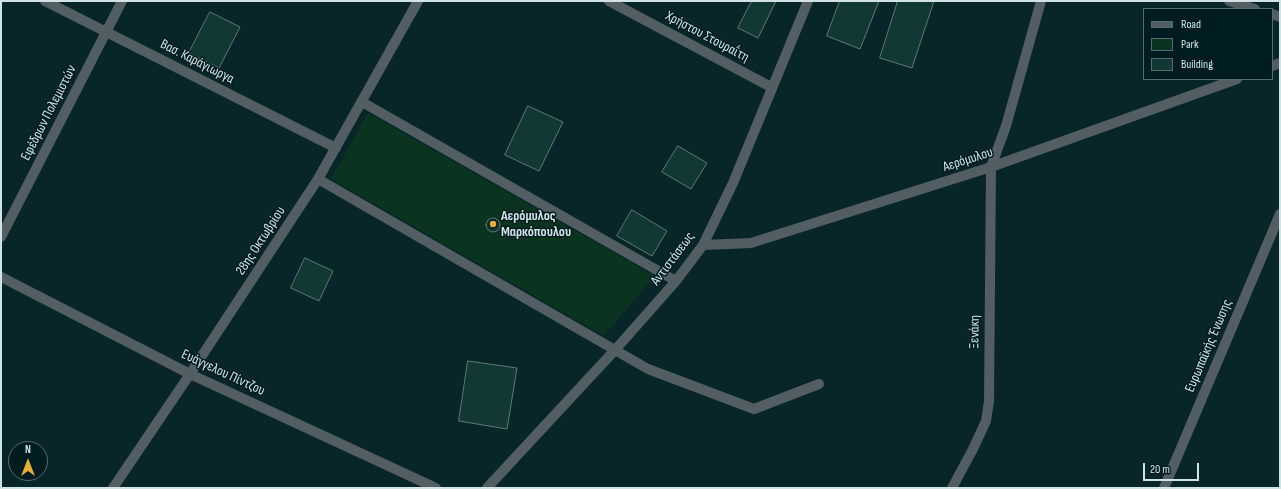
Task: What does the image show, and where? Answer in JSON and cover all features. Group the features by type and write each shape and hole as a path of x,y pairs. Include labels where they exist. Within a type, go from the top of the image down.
{"street":[{"name":"Βασ. Καράγιωργα","path":"45,1 336,148"},
{"name":"Εφέδρων Πολεμιστών","path":"1,237 122,1"},
{"name":"28ης Οκτωβρίου","path":"113,488 318,179 418,1"},
{"name":"Χρήστου Στουραΐτη","path":"609,1 771,87"},
{"name":"Αντιστάσεως","path":"487,488 615,350 676,280 703,245 733,183 771,87 808,1"},
{"name":"Ξενάκη","path":"952,488 986,421 988,401 991,168 1006,126 1041,1"},
{"path":"1229,1 1252,8"},
{"name":"Αερόμυλου","path":"703,245 751,243 991,168 1234,80"},
{"path":"362,102 676,280"},
{"path":"318,179 648,369 754,408 819,384"},
{"name":"Ευρωπαϊκής Ένωσης","path":"1164,488 1280,214"},
{"name":"Ευάγγελου Πίντζου","path":"1,277 190,374 436,488"}],"green space":[{"path":"368,113 655,276 604,336 331,179"}],"building":[{"path":"752,1 776,1 758,38 738,28"},
{"path":"840,1 879,1 860,49 827,36"},
{"path":"898,1 934,1 912,68 880,58"},
{"path":"210,12 240,27 219,68 189,53"},
{"path":"528,106 563,122 539,171 505,155"},
{"path":"678,146 707,163 691,189 662,172"},
{"path":"632,210 667,231 652,256 617,236"},
{"name":"Αερόμυλος Μαρκόπουλου","path":"490,218 496,218 500,222 500,228 496,232 490,232 486,228 486,222"},
{"path":"305,258 333,271 319,301 291,288"},
{"path":"468,361 517,368 507,429 459,421"}],"place":[{"name":"Αερόμυλος Μαρκόπουλου","path":"493,224"}]}
